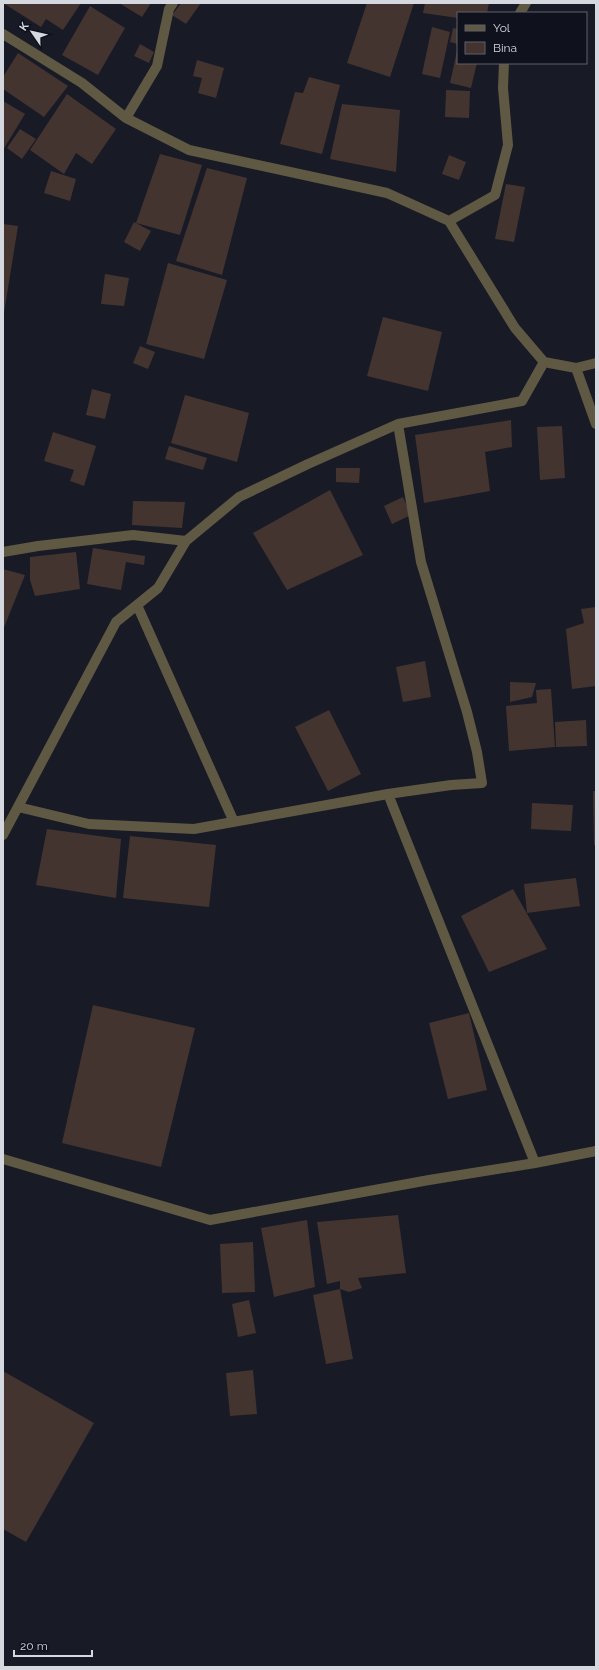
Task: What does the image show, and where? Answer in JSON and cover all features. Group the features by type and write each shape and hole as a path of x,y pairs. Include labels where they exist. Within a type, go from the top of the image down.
{"street":[{"path":"126,118 157,66 169,9 173,3"},
{"path":"521,12 526,3"},
{"path":"3,34 82,83 126,118 189,150 387,193 449,221 515,328 544,362 576,368 596,363"},
{"path":"449,221 495,194 508,145 503,88 504,64"},
{"path":"3,835 116,622 158,588 186,541 239,498 308,464 398,424 522,401 544,362"},
{"path":"576,368 596,424"},
{"path":"18,807 89,824 194,829 388,794 451,785 482,783 468,712 421,562 398,424"},
{"path":"3,552 38,546 133,535 186,541"},
{"path":"137,605 234,822"},
{"path":"388,794 535,1163"},
{"path":"3,1158 210,1220 596,1151"}],"building":[{"path":"3,3 81,3 63,30 46,19 41,27"},
{"path":"119,3 151,3 142,17"},
{"path":"181,3 201,3 186,24 172,15"},
{"path":"367,3 414,3 390,77 347,63"},
{"path":"425,3 489,3 487,12 457,12 457,18 423,13"},
{"path":"90,6 125,28 98,75 62,55"},
{"path":"432,27 450,32 440,78 422,74"},
{"path":"453,28 457,29 457,44 450,42"},
{"path":"140,44 154,52 149,63 134,56"},
{"path":"457,51 457,64 477,64 471,88 450,83"},
{"path":"18,53 68,86 44,117 3,89 3,77"},
{"path":"197,60 224,68 216,98 198,93 202,78 193,76"},
{"path":"309,77 340,85 322,154 280,144 295,92 303,93"},
{"path":"446,90 470,91 469,118 445,117"},
{"path":"67,94 116,129 92,164 76,153 64,174 30,150"},
{"path":"3,101 25,114 3,150"},
{"path":"342,104 400,110 396,172 330,159"},
{"path":"20,129 36,139 22,159 7,148"},
{"path":"160,154 202,165 180,235 136,223"},
{"path":"449,155 466,162 459,180 442,174"},
{"path":"207,168 247,178 222,275 176,261"},
{"path":"51,171 76,179 70,201 44,193"},
{"path":"506,184 525,187 514,242 495,239"},
{"path":"134,222 151,231 140,251 124,242"},
{"path":"3,224 18,226 4,313 3,313"},
{"path":"168,263 227,280 204,359 146,344"},
{"path":"105,274 129,278 124,306 101,304"},
{"path":"383,317 442,332 428,391 367,376"},
{"path":"140,346 155,352 148,369 133,363"},
{"path":"92,389 111,394 105,419 86,415"},
{"path":"185,395 249,413 237,462 171,443"},
{"path":"511,420 512,447 485,452 490,491 424,503 415,435"},
{"path":"562,426 565,478 540,480 537,427"},
{"path":"53,432 96,446 84,486 70,481 74,470 44,461"},
{"path":"169,446 207,458 203,470 165,459"},
{"path":"336,468 360,468 359,483 336,482"},
{"path":"330,490 363,555 287,590 253,533"},
{"path":"403,497 411,515 392,524 384,506"},
{"path":"133,501 185,502 182,528 132,525"},
{"path":"93,548 145,556 144,565 126,562 121,590 87,584"},
{"path":"76,552 80,589 35,596 30,580 30,557"},
{"path":"3,569 25,575 3,630"},
{"path":"596,607 596,686 572,689 566,629 584,623 581,609"},
{"path":"425,661 431,697 403,702 396,667"},
{"path":"510,682 536,683 532,697 510,702"},
{"path":"551,689 555,747 509,751 506,706 537,703 536,690"},
{"path":"329,710 361,774 328,791 295,727"},
{"path":"586,720 587,746 556,747 555,722"},
{"path":"593,791 596,791 596,845 594,845"},
{"path":"532,803 573,805 571,831 531,829"},
{"path":"47,829 121,839 116,898 36,885"},
{"path":"130,836 216,845 209,907 123,898"},
{"path":"576,878 580,906 527,913 524,884"},
{"path":"513,889 547,949 489,972 461,916"},
{"path":"93,1005 195,1028 161,1167 62,1143"},
{"path":"469,1013 487,1090 448,1099 429,1023"},
{"path":"398,1215 406,1273 358,1278 362,1288 349,1292 340,1289 340,1281 327,1284 317,1222"},
{"path":"307,1220 315,1287 274,1297 261,1228"},
{"path":"253,1242 255,1292 222,1293 220,1244"},
{"path":"340,1289 353,1359 326,1364 313,1295"},
{"path":"249,1300 256,1333 238,1337 232,1304"},
{"path":"253,1370 257,1414 230,1416 226,1373"},
{"path":"3,1371 94,1423 26,1542 3,1529"}]}
